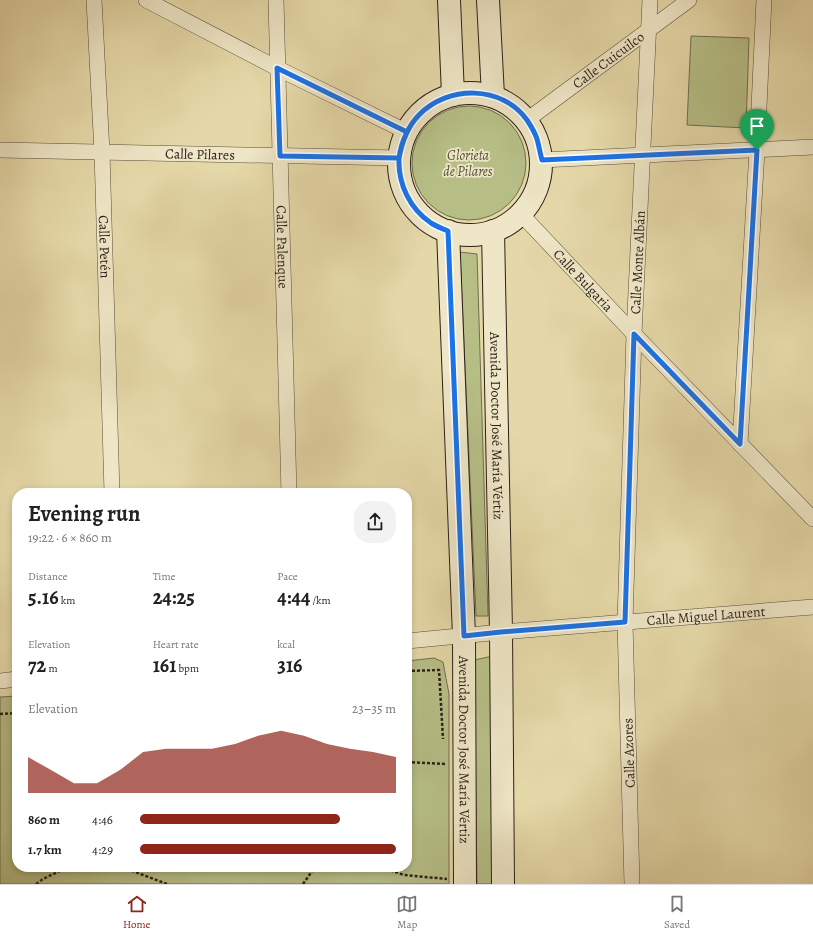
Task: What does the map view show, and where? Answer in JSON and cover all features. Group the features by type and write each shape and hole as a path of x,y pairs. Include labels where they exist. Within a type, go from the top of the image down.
{"main road":[{"path":"449,0 453,95"},
{"path":"488,0 493,96"},
{"path":"467,93 480,93 493,96 506,102 527,120 537,139 542,160 540,180 533,198 521,214 508,224 492,231 478,234 463,234 448,231 431,223 417,211 406,195 400,177 399,158 402,145 407,132 419,115 434,102 453,95 467,93"},
{"name":"Avenida Doctor José María Vértiz","path":"448,231 464,636 465,881"},
{"name":"Avenida Doctor José María Vértiz","path":"492,231 501,632 503,884"}],"street":[{"name":"Calle Petén","path":"94,0 102,152 112,488"},
{"path":"146,0 277,68 407,132"},
{"name":"Calle Palenque","path":"276,0 289,488"},
{"name":"Calle Monte Albán","path":"625,622 634,334 650,0"},
{"name":"Calle Cuicuilco","path":"527,120 689,0"},
{"path":"740,444 764,0"},
{"path":"542,160 813,148"},
{"name":"Calle Pilares","path":"0,150 399,158"},
{"name":"Calle Bulgaria","path":"521,214 634,334 813,519"},
{"name":"Calle Miguel Laurent","path":"412,641 813,607"},
{"name":"Calle Azores","path":"625,622 632,884"},
{"path":"0,681 12,680"}],"path":[{"path":"412,671 439,670 444,740"},
{"path":"0,714 12,713"},
{"path":"412,762 445,764 444,756"},
{"path":"36,884 58,872"},
{"path":"135,872 167,884"},
{"path":"304,884 312,872"},
{"path":"397,872 465,881"}],"green space":[{"path":"691,36 749,38 746,128 687,125"},
{"name":"Glorieta de Pilares","path":"469,106 491,110 501,115 517,131 522,141 526,163 522,185 517,195 501,211 491,216 469,220 447,216 437,211 421,195 416,185 412,163 416,141 421,131 437,115 447,110"},
{"path":"460,252 477,254 488,616 476,616"},
{"path":"493,656 494,884 477,884 474,660"},
{"path":"434,658 443,662 449,694 449,884 0,884 0,697 12,696 12,872 412,872 412,660"}],"route":[{"path":"757,150 542,160 537,139 527,120 517,110 506,102 493,96 480,93 467,93 453,95 434,102 419,115 407,132 399,158 280,156 277,68 407,132 402,145 399,158 400,177 406,195 417,211 431,223 448,231 464,636 625,622 634,334 740,444 757,150"}]}
